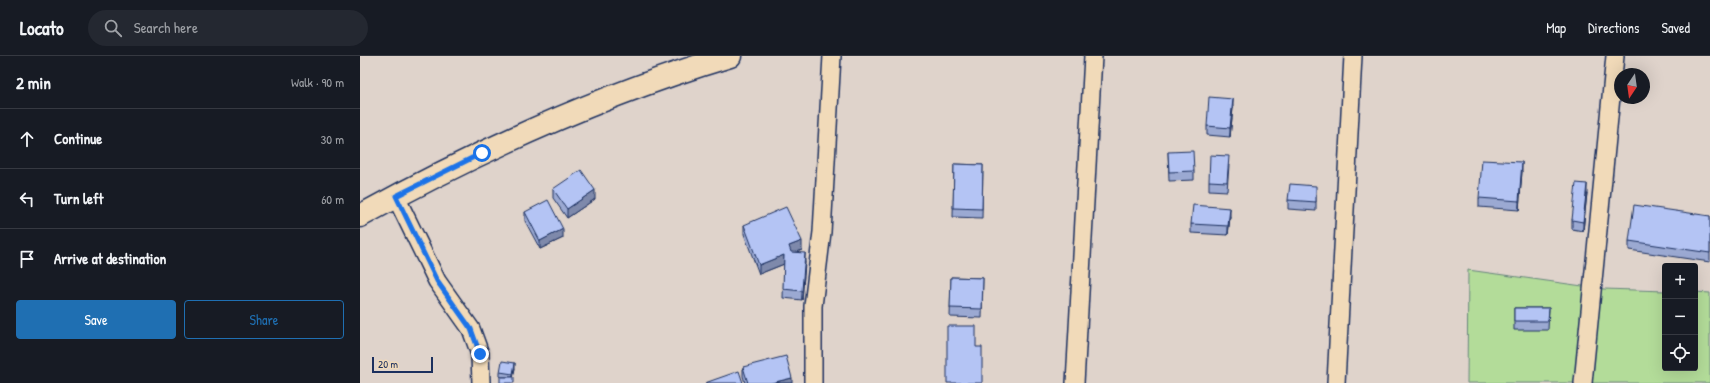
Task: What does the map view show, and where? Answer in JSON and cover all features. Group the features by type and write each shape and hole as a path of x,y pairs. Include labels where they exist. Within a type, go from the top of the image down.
{"main road":[{"path":"360,216 396,196 551,120 669,74 730,56"}],"street":[{"path":"813,383 813,306 822,232 832,56"},
{"path":"1075,383 1093,56"},
{"path":"1336,383 1353,56"},
{"path":"1583,383 1615,56"},
{"path":"396,196 437,281 471,329 480,354 481,383"}],"green space":[{"path":"1468,270 1604,289 1662,291 1662,371 1698,371 1698,292 1710,293 1710,383 1467,383"}],"building":[{"path":"1209,97 1233,99 1230,128 1207,126"},
{"path":"1193,151 1194,171 1169,172 1168,152"},
{"path":"1210,155 1229,156 1227,182 1209,181"},
{"path":"1482,160 1522,162 1519,201 1479,198"},
{"path":"954,164 983,165 982,209 953,208"},
{"path":"581,170 595,190 567,209 553,189"},
{"path":"1576,183 1587,184 1583,222 1572,220"},
{"path":"1290,184 1316,186 1316,202 1288,200"},
{"path":"548,200 563,229 540,241 525,212"},
{"path":"1193,205 1230,208 1228,226 1191,224"},
{"path":"1634,205 1710,216 1710,253 1629,241"},
{"path":"786,207 802,241 789,246 791,252 805,253 802,291 783,289 784,255 759,265 744,225"},
{"path":"951,277 983,278 982,309 950,308"},
{"path":"1514,308 1549,308 1548,321 1514,321"},
{"path":"947,326 976,326 976,347 982,347 982,383 947,383"},
{"path":"786,356 792,378 771,383 748,383 743,367"},
{"path":"502,361 515,363 513,374 500,372"},
{"path":"739,371 743,383 705,383"},
{"path":"500,377 514,377 514,383 500,383"}],"route":[{"path":"480,354 471,329 437,281 396,196 482,153"}]}
